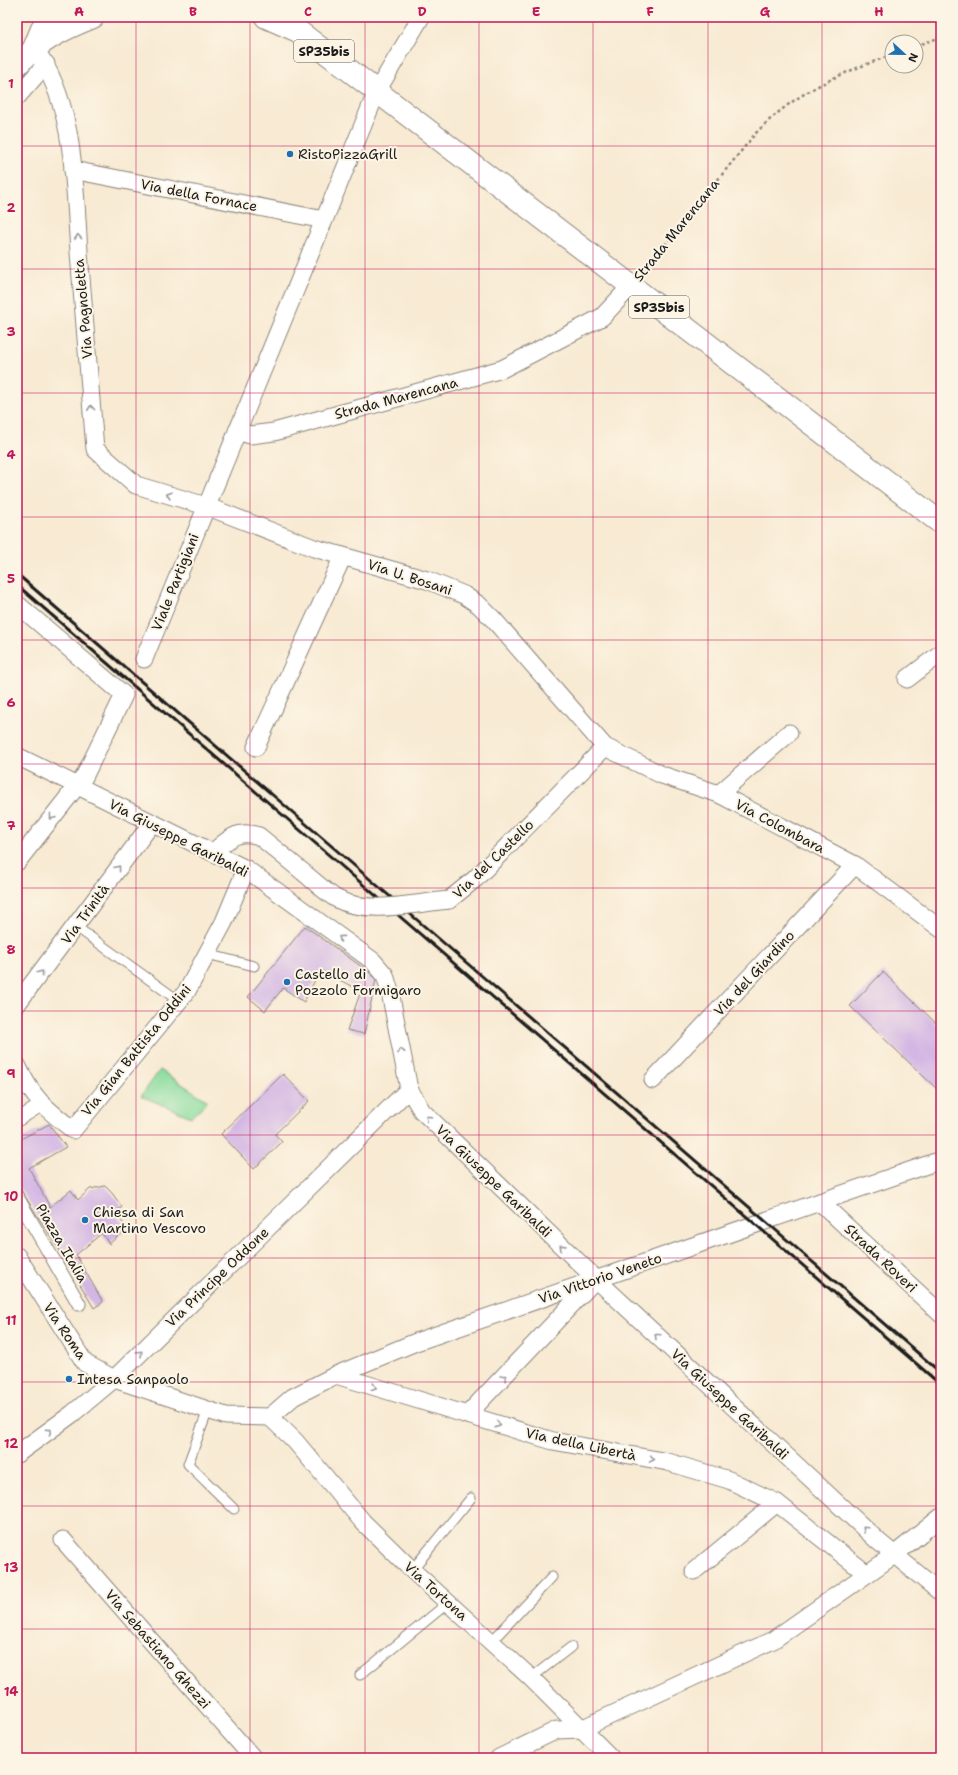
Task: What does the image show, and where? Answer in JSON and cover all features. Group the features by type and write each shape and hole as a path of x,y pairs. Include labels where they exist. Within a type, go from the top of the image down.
{"main road":[{"path":"17,65 40,56 54,20 93,17"},
{"name":"SP35bis","path":"266,17 298,31 941,523"}],"street":[{"name":"Viale Partigiani","path":"144,660 377,91 421,17"},
{"path":"17,97 40,56"},
{"name":"Via Pagnoletta","path":"40,56 53,79 65,117 73,170 95,449 136,485 206,506"},
{"name":"Via della Fornace","path":"73,170 324,220"},
{"name":"Strada Marencana","path":"237,431 250,435 274,432 502,369 602,317 631,286"},
{"name":"Via U. Bosani","path":"206,506 314,548 427,580 464,595 479,605 605,747"},
{"path":"256,747 343,556"},
{"path":"17,604 124,695 84,777 17,862"},
{"path":"907,679 941,653"},
{"path":"719,794 789,733"},
{"name":"Via Colombara","path":"605,747 662,775 719,794 855,865 941,929"},
{"name":"Via del Castello","path":"213,852 227,840 239,834 250,833 259,836 335,898 350,905 366,908 449,900 475,879 605,747"},
{"name":"Via Giuseppe Garibaldi","path":"17,756 246,869 373,961 385,975 390,992 409,1089 422,1111 596,1279 894,1555 941,1593"},
{"name":"Via Trinità","path":"17,1004 152,823"},
{"name":"Via del Giardino","path":"653,1080 855,865"},
{"name":"Via Gian Battista Oddini","path":"41,1105 73,1130 187,991 224,922 246,869"},
{"path":"17,1064 32,1093 41,1105 17,1120"},
{"name":"Via Principe Oddone","path":"17,1454 72,1414 114,1379 409,1089"},
{"name":"Via Vittorio Veneto","path":"270,1417 293,1398 336,1375 416,1342 941,1160"},
{"name":"Piazza Italia","path":"17,1197 79,1304"},
{"name":"Strada Roveri","path":"820,1202 941,1314"},
{"name":"Via Roma","path":"17,1256 85,1363 114,1379 226,1416 270,1417"},
{"path":"467,1415 596,1279"},
{"name":"Via della Libertà","path":"336,1375 552,1441 668,1462 729,1480 777,1504 867,1574"},
{"name":"Via Tortona","path":"270,1417 296,1442 363,1522 412,1570 531,1678 611,1758"},
{"path":"694,1571 777,1504"},
{"path":"499,1758 557,1730 581,1729 773,1640 894,1555 941,1517"},
{"name":"Via Sebastiano Ghezzi","path":"63,1540 253,1758"}],"lane":[{"path":"75,926 179,1001"},
{"path":"207,954 254,966"},
{"path":"208,1410 188,1464 234,1509"},
{"path":"412,1570 471,1498"},
{"path":"492,1642 552,1577"},
{"path":"360,1675 449,1602"},
{"path":"531,1678 571,1647"}],"path":[{"path":"924,43 941,37"},
{"name":"Strada Marencana","path":"631,286 754,134 768,120 789,102 803,94 852,69 884,58"}],"green space":[{"path":"160,1070 208,1101 191,1117 141,1096"}],"building":[{"name":"Castello di Pozzolo Formigaro","path":"305,926 369,972 376,980 364,1034 347,1030 361,991 320,970 304,1002 283,988 265,1011 248,997"},
{"path":"883,972 941,1028 941,1093 850,1006"},
{"path":"283,1074 309,1101 275,1134 282,1142 254,1169 221,1134"},
{"path":"49,1124 66,1147 29,1168 50,1207 71,1190 78,1200 90,1189 105,1186 122,1207 115,1213 127,1228 109,1244 102,1233 76,1255 103,1302 94,1308 62,1254 17,1184 17,1141"}],"railway":[{"path":"17,574 941,1373"},
{"path":"17,585 941,1385"}],"place":[{"name":"RistoPizzaGrill","path":"290,154"},
{"name":"Castello di Pozzolo Formigaro","path":"287,982"},
{"name":"Chiesa di San Martino Vescovo","path":"85,1220"},
{"name":"Intesa Sanpaolo","path":"69,1379"}]}
